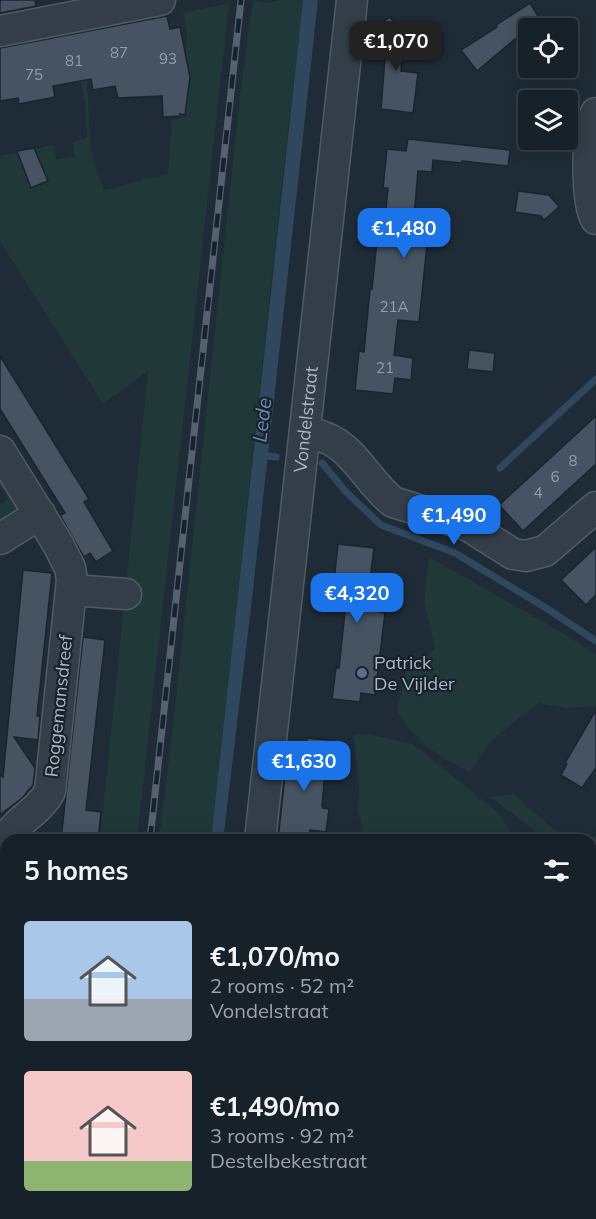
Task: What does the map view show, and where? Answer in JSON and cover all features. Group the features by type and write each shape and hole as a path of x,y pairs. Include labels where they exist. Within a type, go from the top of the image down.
{"street":[{"path":"0,31 160,0"},
{"name":"Vondelstraat","path":"261,834 352,0"},
{"path":"596,113 589,132 590,202 596,219"},
{"path":"305,431 337,444 393,502 467,525 519,556 533,556 545,550 596,507"},
{"name":"Roggemansdreef","path":"0,451 40,514 70,568 72,590 50,791 37,810 12,829 11,834"},
{"path":"0,539 40,514"},
{"path":"72,590 126,594"}],"green space":[{"path":"253,0 267,3 281,0 303,0 212,834 160,834 172,736 240,96"},
{"path":"229,3 138,834 101,834 148,371 103,404 0,241 0,156 53,145 56,160 75,157 73,142 87,138 81,81 87,80 92,151 99,178 105,190 141,181 142,178 158,177 168,173 172,119 179,120 180,114 185,115 190,76 186,56 187,31 183,13"},
{"path":"0,479 28,514 0,527 0,504 8,499 0,485"},
{"path":"429,557 568,636 596,655 596,706 566,708 539,703 493,739 470,772 437,754 420,740 397,711 406,673 435,648 424,602"},
{"path":"366,734 413,744 497,812 512,834 364,834 358,811 359,782 354,736"},
{"path":"514,794 562,834 536,834 533,829 490,797"}],"water":[{"name":"Lede","path":"303,0 318,0 224,834 212,834"}],"building":[{"path":"0,0 35,0 36,6 0,13"},
{"path":"530,3 539,18 518,18 518,36 477,71 461,50 497,27 496,25"},
{"path":"167,16 170,29 180,27 190,77 185,115 163,117 162,96 118,98 115,86 93,90 91,79 53,86 55,97 19,104 18,98 0,101 0,48"},
{"path":"390,17 404,37 401,71 418,73 413,113 381,109 386,46 374,28"},
{"path":"408,139 510,150 508,166 433,160 432,172 418,171 414,217 419,218 416,244 427,245 419,322 398,320 394,355 413,358 411,380 395,378 393,394 355,390 359,351 364,352 377,240 380,241 381,229 384,230 388,188 383,188 387,149 406,151"},
{"path":"34,148 48,181 31,188 17,151"},
{"path":"518,191 549,195 559,207 544,220 541,216 515,212"},
{"path":"469,350 495,353 493,372 467,369"},
{"path":"0,356 89,499 84,502 113,551 96,562 90,553 84,557 60,515 65,513 0,409"},
{"path":"596,416 596,464 523,531 499,505"},
{"path":"338,544 374,548 370,579 374,579 370,610 385,613 375,695 361,693 360,702 332,699 336,668 339,668 345,612 331,610"},
{"path":"596,547 596,595 586,605 561,580"},
{"path":"23,570 52,573 37,716 40,716 38,740 14,737 35,768 33,785 22,798 0,815 0,774 3,777"},
{"path":"83,637 105,640 86,810 101,812 99,834 62,834"},
{"path":"596,710 596,768 582,788 561,775 567,764 565,763"},
{"path":"307,738 328,740 322,806 329,809 326,832 310,830 310,834 279,834 288,748 306,750"}],"waterway":[{"path":"500,468 596,379"},
{"path":"260,455 276,457"},
{"path":"322,463 346,492 381,525 455,553 596,641"}],"railway":[{"path":"151,834 241,0"}],"place":[{"name":"Patrick De Vijlder","path":"362,673"}]}
